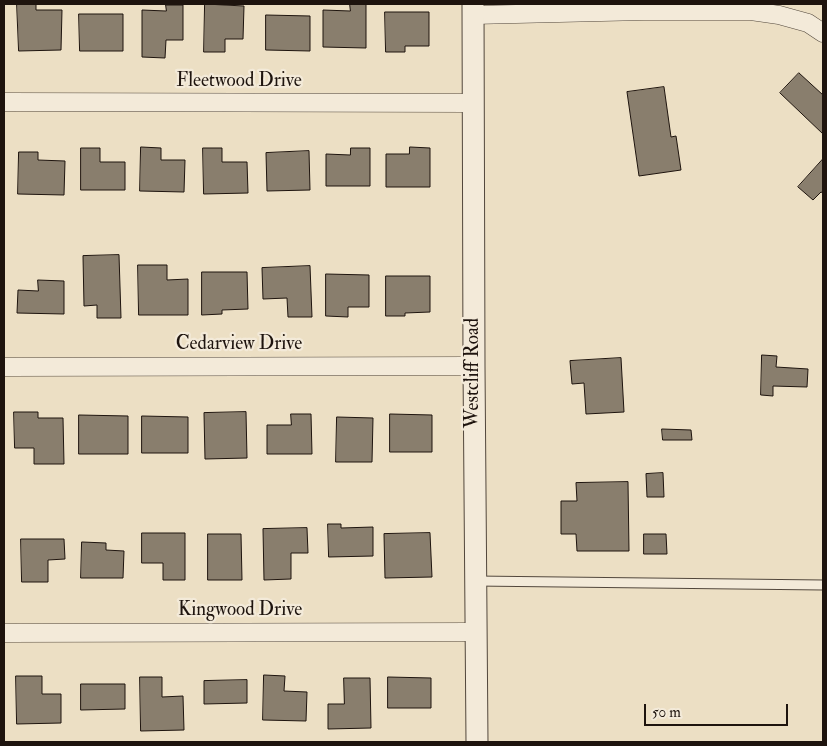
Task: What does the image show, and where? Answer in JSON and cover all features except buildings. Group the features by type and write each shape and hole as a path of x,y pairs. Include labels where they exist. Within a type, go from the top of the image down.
{"street":[{"path":"474,9 751,11 779,15 808,23 823,33"},
{"name":"Westcliff Road","path":"474,9 476,742"},
{"name":"Fleetwood Drive","path":"4,102 473,103"},
{"name":"Cedarview Drive","path":"4,366 474,366"},
{"name":"Kingwood Drive","path":"4,633 475,632"}],"lane":[{"path":"475,581 823,585"}]}
